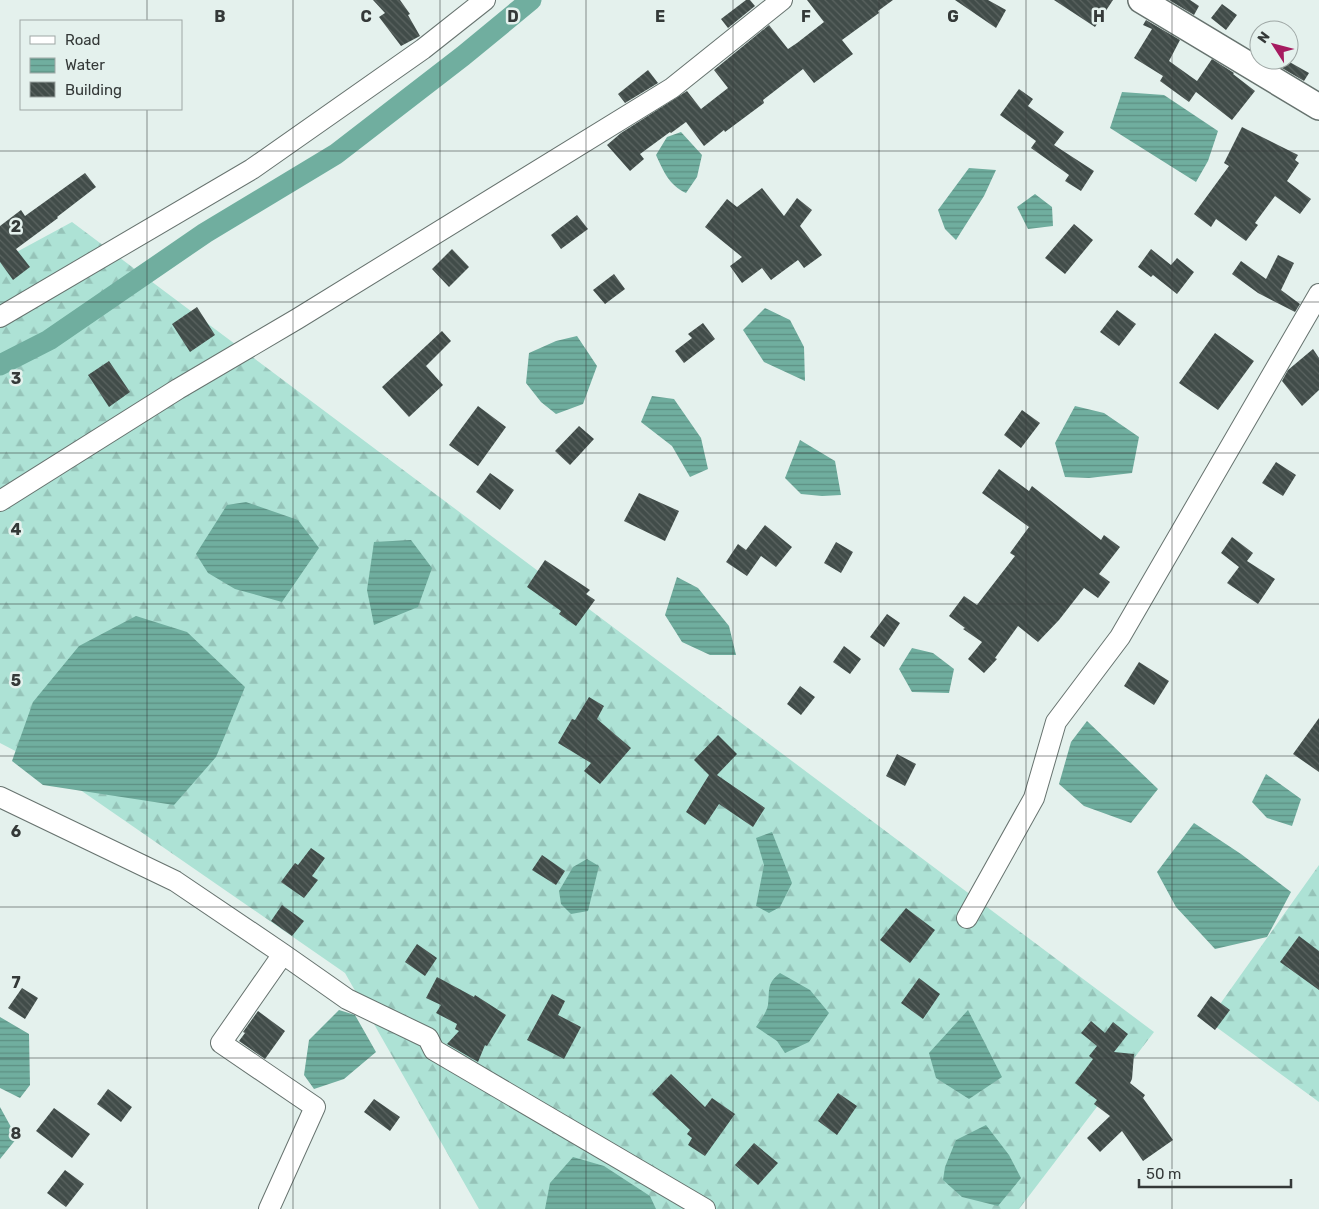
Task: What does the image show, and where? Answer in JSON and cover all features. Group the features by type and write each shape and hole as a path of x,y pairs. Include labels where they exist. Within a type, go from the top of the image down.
{"street":[{"path":"0,317 252,169 423,49 484,0"},
{"path":"0,501 178,389 297,319 672,88 782,0"},
{"path":"1140,0 1319,107"},
{"path":"967,918 1034,798 1056,722 1120,637 1319,294"},
{"path":"0,797 176,881 347,999 428,1038 434,1050 705,1209"},
{"path":"269,1209 315,1107 221,1043 283,954"}],"green space":[{"path":"72,222 1154,1032 1019,1209 479,1209 345,973 50,769 0,743 0,261"},
{"path":"1319,865 1319,1102 1208,1021"}],"water":[{"path":"1122,92 1164,95 1218,131 1208,161 1196,182 1110,128"},
{"path":"681,132 702,155 697,177 686,193 671,182 656,155 667,137"},
{"path":"969,168 996,170 984,196 956,240 945,229 938,210"},
{"path":"1035,194 1052,207 1053,226 1028,229 1017,207"},
{"path":"765,308 790,320 804,347 805,381 764,362 743,330"},
{"path":"577,336 597,366 583,404 556,414 541,402 526,383 529,353 556,341"},
{"path":"652,396 674,399 701,438 708,469 690,477 672,446 641,422"},
{"path":"1075,406 1104,413 1139,437 1132,473 1089,478 1065,477 1055,443"},
{"path":"800,440 835,461 841,495 801,494 785,478"},
{"path":"246,502 298,520 319,548 282,602 235,589 208,573 196,554 227,505"},
{"path":"411,540 432,568 418,607 374,625 367,590 374,542"},
{"path":"677,577 698,588 729,626 736,655 710,655 682,642 665,615"},
{"path":"136,616 187,632 245,687 216,757 174,805 43,785 12,761 33,702 79,646"},
{"path":"912,648 933,653 954,669 949,693 912,692 899,669"},
{"path":"1087,721 1158,789 1131,823 1084,806 1059,784 1071,742"},
{"path":"1266,774 1301,799 1292,826 1267,818 1252,802"},
{"path":"1194,823 1241,854 1291,892 1267,937 1215,949 1176,907 1157,872"},
{"path":"772,832 792,883 780,907 769,913 756,906 764,865 756,838"},
{"path":"587,859 599,866 588,911 571,914 561,904 559,891 573,867"},
{"path":"780,973 810,990 829,1013 809,1042 785,1053 777,1041 756,1027 767,1008 772,981"},
{"path":"339,1010 355,1015 376,1052 344,1079 314,1089 304,1075 309,1040"},
{"path":"968,1010 1002,1077 969,1099 936,1078 929,1053"},
{"path":"0,1017 29,1034 30,1085 20,1098 0,1088"},
{"path":"0,1107 17,1138 0,1159"},
{"path":"986,1125 1009,1155 1021,1178 998,1206 962,1197 943,1180 945,1167 956,1140"},
{"path":"573,1157 604,1166 650,1196 656,1209 545,1209 550,1183"}],"building":[{"path":"373,0 400,0 410,14 408,15 420,36 401,46 379,17 385,13"},
{"path":"746,0 750,0 755,6 728,28 721,19"},
{"path":"807,0 893,0 878,11 879,13 842,40 853,54 814,83 803,69 763,100 764,103 704,146 686,122 640,154 644,159 630,171 607,145 621,133 687,91 701,109 728,88 714,70 769,25 788,49 797,43 824,22"},
{"path":"955,0 988,0 1006,10 996,28"},
{"path":"1054,0 1113,0 1095,27"},
{"path":"1169,0 1190,0 1199,6 1194,15"},
{"path":"1222,4 1237,15 1226,30 1211,18"},
{"path":"1146,20 1180,40 1169,61 1197,81 1212,59 1234,73 1255,91 1232,120 1196,92 1189,102 1160,81 1163,76 1134,58 1152,29 1143,25"},
{"path":"1299,67 1309,73 1304,81 1285,70 1299,70"},
{"path":"648,70 658,83 625,103 618,94"},
{"path":"1019,89 1033,99 1028,106 1064,132 1054,145 1094,171 1081,191 1065,181 1069,175 1031,148 1036,141 1000,115"},
{"path":"1242,127 1298,155 1295,160 1299,163 1287,181 1311,199 1300,214 1275,196 1255,223 1258,225 1246,241 1216,219 1211,227 1194,214 1229,166 1224,163"},
{"path":"85,173 96,187 16,249 30,267 13,280 0,262 0,226 21,210 25,216"},
{"path":"762,188 784,216 797,198 812,210 800,226 822,255 804,268 798,260 771,280 762,268 742,283 730,266 742,257 705,227 727,199 737,207"},
{"path":"577,215 588,229 561,249 551,235"},
{"path":"1074,224 1093,240 1065,274 1045,258"},
{"path":"452,249 469,267 449,287 432,269"},
{"path":"1151,249 1171,265 1177,258 1194,272 1177,294 1153,275 1151,277 1138,267"},
{"path":"1278,255 1294,263 1281,290 1300,304 1295,312 1258,293 1232,274 1241,261 1266,279"},
{"path":"614,274 625,289 605,304 593,290"},
{"path":"197,307 215,335 190,352 172,324"},
{"path":"1117,310 1136,324 1119,346 1100,332"},
{"path":"703,323 715,339 684,363 675,351 692,338 688,334"},
{"path":"442,331 451,341 426,366 443,385 409,417 382,387"},
{"path":"1215,333 1254,361 1218,410 1179,383"},
{"path":"1313,349 1319,358 1319,390 1302,406 1282,381 1288,370"},
{"path":"109,361 130,392 109,407 88,375"},
{"path":"478,406 506,427 478,466 449,445"},
{"path":"1022,410 1040,423 1021,448 1004,435"},
{"path":"579,426 594,439 570,465 555,451"},
{"path":"1276,462 1296,475 1283,496 1262,483"},
{"path":"999,469 1029,491 1032,486 1101,540 1104,535 1120,547 1099,574 1110,582 1098,598 1084,588 1059,620 1038,642 1018,626 995,658 997,659 984,673 968,659 982,642 963,629 965,628 949,616 964,596 977,605 1015,556 1010,553 1029,527 982,493"},
{"path":"490,473 514,490 500,510 476,492"},
{"path":"639,493 679,511 665,541 624,521"},
{"path":"765,525 792,547 776,567 761,556 747,576 726,562 738,544 746,550"},
{"path":"1232,537 1253,553 1247,561 1275,579 1258,604 1227,583 1239,567 1221,553"},
{"path":"836,542 853,552 841,573 824,563"},
{"path":"545,560 590,590 586,594 595,600 576,626 559,614 561,611 527,587"},
{"path":"887,614 900,623 884,647 870,637"},
{"path":"844,646 861,659 850,674 833,662"},
{"path":"1139,662 1169,681 1154,705 1124,686"},
{"path":"800,686 815,697 801,715 787,704"},
{"path":"589,697 604,706 597,719 631,748 600,784 584,771 591,763 558,743 572,719 575,720"},
{"path":"1319,718 1319,772 1293,754"},
{"path":"718,735 737,754 717,775 765,808 753,827 719,804 705,825 686,812 709,775 694,760"},
{"path":"897,754 916,764 905,786 886,776"},
{"path":"311,848 325,858 312,876 318,880 304,898 281,882 295,863 298,865"},
{"path":"542,855 565,871 556,885 532,870"},
{"path":"282,905 304,921 292,936 271,921"},
{"path":"906,908 935,930 910,963 880,940"},
{"path":"1299,936 1319,951 1319,990 1280,962"},
{"path":"417,944 437,958 425,976 405,962"},
{"path":"437,977 474,997 475,995 506,1015 487,1046 485,1045 478,1062 447,1044 459,1031 455,1029 457,1024 436,1013 441,1005 426,998"},
{"path":"919,978 940,994 923,1019 901,1003"},
{"path":"22,988 38,998 25,1019 8,1008"},
{"path":"552,994 565,1001 558,1015 581,1027 564,1059 527,1040"},
{"path":"1211,996 1230,1010 1215,1030 1197,1016"},
{"path":"258,1011 285,1031 265,1059 239,1041"},
{"path":"1091,1021 1105,1033 1113,1022 1128,1034 1114,1052 1134,1054 1130,1083 1145,1095 1143,1098 1173,1140 1143,1161 1122,1131 1100,1152 1087,1138 1110,1116 1094,1104 1097,1100 1075,1083 1093,1059 1089,1056 1097,1046 1081,1033"},
{"path":"671,1074 705,1107 712,1098 735,1114 705,1156 688,1145 692,1138 687,1134 690,1130 652,1094"},
{"path":"108,1089 132,1107 121,1122 97,1104"},
{"path":"838,1093 857,1106 837,1135 818,1121"},
{"path":"374,1099 400,1117 390,1131 364,1112"},
{"path":"54,1108 90,1134 72,1158 36,1131"},
{"path":"754,1143 778,1163 758,1185 735,1165"},
{"path":"65,1170 84,1184 66,1207 47,1193"}],"waterway":[{"path":"0,365 49,340 205,233 336,154 463,56 531,0"}]}
